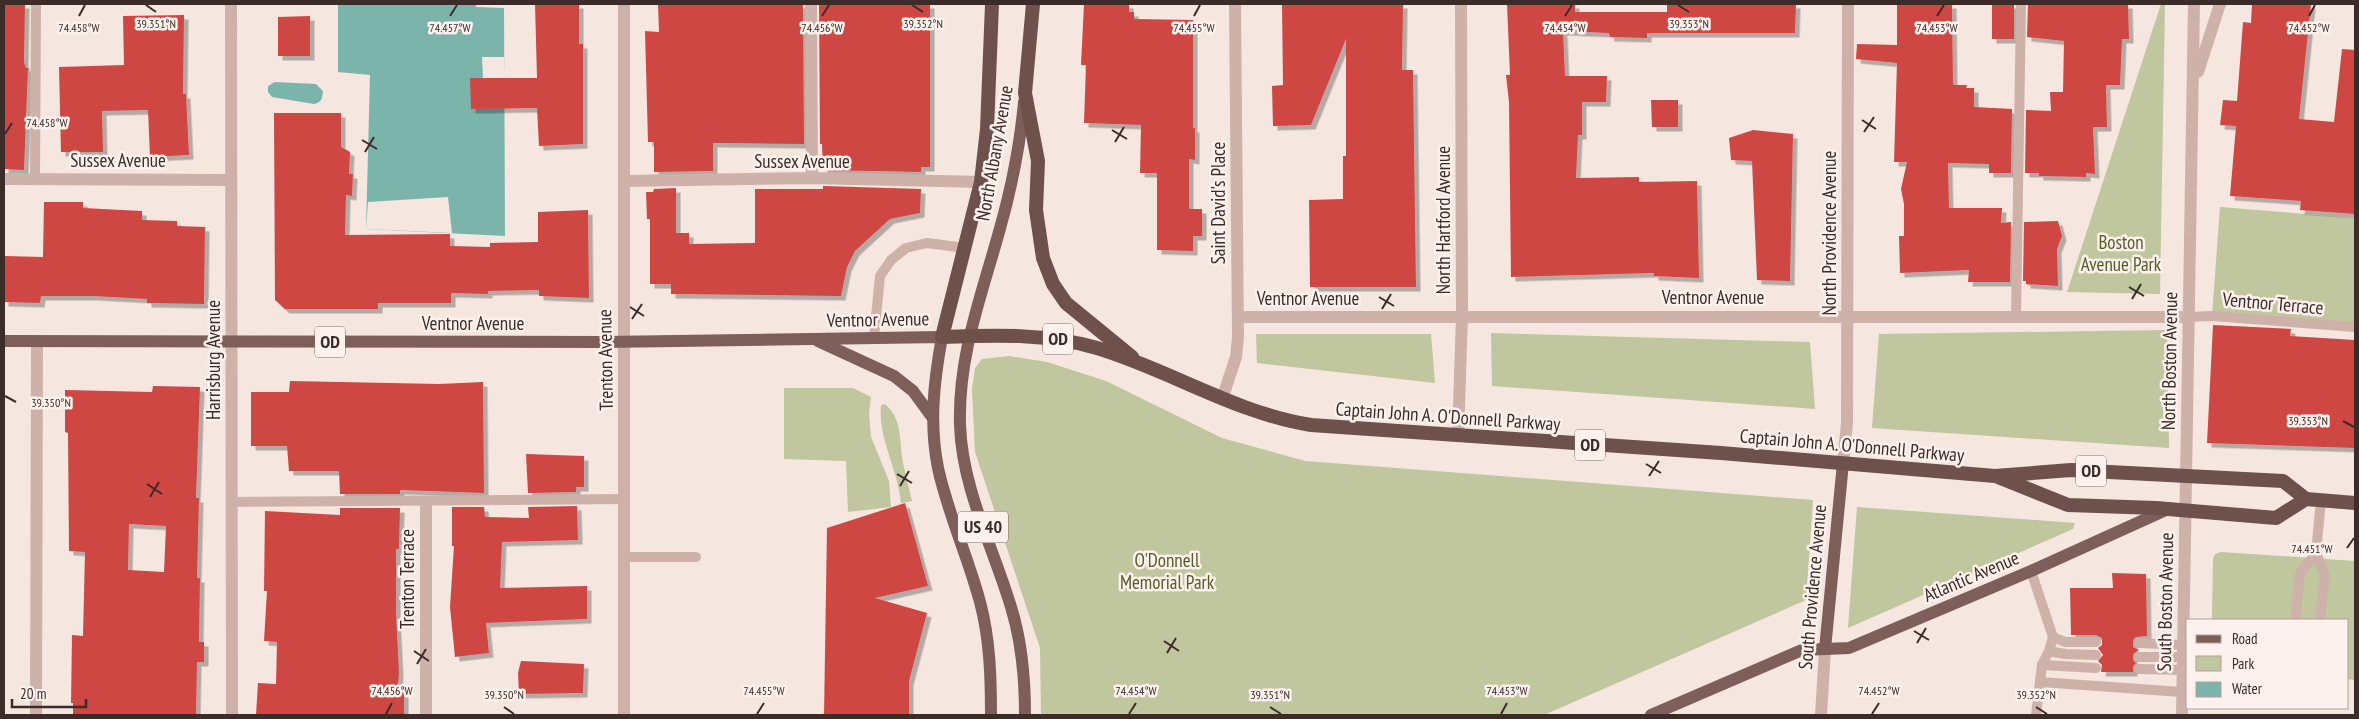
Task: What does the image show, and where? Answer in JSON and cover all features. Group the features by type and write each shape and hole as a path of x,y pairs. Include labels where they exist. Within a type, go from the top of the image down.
{"highway":[{"name":"North Albany Avenue","path":"942,336 980,182 987,129 992,4"},
{"name":"North Albany Avenue","path":"1025,93 1033,4"},
{"path":"1025,93 1038,162 1036,210 1040,244 1053,284 1076,312 1142,365"},
{"name":"Captain John A. O'Donnell Parkway","path":"942,336 1009,335 1057,338 1098,348 1268,416 1304,424 1721,453 1996,476 2071,470 2186,476"},
{"name":"Captain John A. O'Donnell Parkway","path":"1996,476 2068,505 2168,509"},
{"name":"OD","path":"2186,476 2283,481 2306,499"},
{"path":"2306,499 2355,503"},
{"name":"Atlantic Avenue","path":"2168,509 2276,518 2306,499"}],"main road":[{"name":"North Albany Avenue","path":"970,336 1010,192 1020,138 1025,93"},
{"name":"US 40","path":"942,336 936,370 932,417 938,468 980,603 990,670 991,715"},
{"name":"Ventnor Avenue","path":"4,341 624,341 942,336"},
{"name":"US 40","path":"970,336 962,371 960,401 963,452 976,504 1017,628 1024,674 1025,715"},
{"path":"813,339 894,376 913,391 932,417"},
{"name":"South Providence Avenue","path":"1825,648 1842,463"},
{"name":"Atlantic Avenue","path":"1651,715 1802,650 1849,648 2031,571 2168,509"}],"street":[{"name":"Harrisburg Avenue","path":"231,4 232,715"},
{"name":"Trenton Avenue","path":"624,4 624,715"},
{"path":"811,4 812,178"},
{"name":"Saint David's Place","path":"1222,399 1236,357 1238,317 1235,4"},
{"name":"North Hartford Avenue","path":"1458,436 1462,316 1461,4"},
{"name":"North Providence Avenue","path":"1842,463 1847,423 1848,4"},
{"name":"North Boston Avenue","path":"2185,490 2194,4"},
{"name":"North Boston Avenue","path":"2194,83 2220,4"},
{"name":"Sussex Avenue","path":"624,181 812,178 980,182"},
{"name":"Sussex Avenue","path":"4,179 231,180"},
{"name":"Ventnor Avenue","path":"1238,317 2187,317"},
{"path":"36,715 37,341"},
{"name":"South Boston Avenue","path":"2182,715 2183,651 2186,627 2185,490"},
{"name":"Trenton Terrace","path":"426,502 426,715"},
{"name":"South Providence Avenue","path":"1821,715 1825,648"}],"lane":[{"path":"35,179 36,4"},
{"path":"2016,316 2022,4"},
{"path":"874,337 880,276 891,260 906,248 927,242 965,248"},
{"name":"Ventnor Terrace","path":"2187,317 2212,316 2355,327"},
{"path":"232,502 625,499"},
{"path":"2320,619 2325,575 2316,553 2321,500"},
{"path":"2296,619 2300,573 2316,553"},
{"path":"625,557 696,557"},
{"path":"2031,571 2053,637 2049,651 2042,664 2036,715"},
{"path":"2053,637 2065,642 2096,642"},
{"path":"2139,643 2183,651"},
{"path":"2049,651 2065,654 2096,655"},
{"path":"2139,656 2183,651"},
{"path":"2042,664 2096,668"},
{"path":"2139,668 2183,670"},
{"path":"2040,682 2182,692"}],"green space":[{"name":"Boston Avenue Park","path":"2161,4 2165,4 2160,294 2067,292"},
{"path":"2220,207 2355,218 2355,327 2212,316"},
{"path":"2167,330 2169,448 1872,428 1879,334"},
{"path":"1491,333 1810,342 1815,409 1492,386"},
{"path":"1256,334 1431,334 1435,383 1257,363"},
{"name":"O'Donnell Memorial Park","path":"1009,356 1047,362 1106,381 1222,438 1305,461 1813,500 1806,600 1544,715 1041,715 1040,648 975,452 972,389 975,368 982,359"},
{"path":"784,388 853,388 871,397 869,413 871,437 889,481 891,507 848,512 846,461 784,459"},
{"path":"885,404 891,410 898,424 903,463 912,501 901,503 882,430 881,405"},
{"path":"1857,507 2075,523 2073,529 1848,628"},
{"path":"2221,552 2355,561 2355,680 2349,679 2349,619 2212,619 2213,559 2215,554"}],"water":[{"path":"338,4 504,4 505,236 366,229 370,75 338,72"},
{"path":"275,82 316,84 323,91 322,98 314,104 272,97 268,92 268,86"}],"pier":[{"path":"476,4 504,4 504,8 476,7"},
{"path":"482,57 504,57 505,78 483,78"},
{"path":"448,197 452,233 366,229 368,202"}],"building":[{"path":"4,4 25,4 24,62 26,68 28,68 24,170 4,169"},
{"path":"535,4 579,4 579,44 583,44 583,144 539,146 537,108 471,109 470,78 537,78"},
{"path":"658,4 803,4 804,144 713,143 713,171 654,172 654,142 648,142 645,31 659,32"},
{"path":"819,4 930,4 930,167 921,167 921,172 823,170 822,144 820,144"},
{"path":"1084,4 1129,4 1129,12 1134,12 1134,19 1193,20 1193,128 1195,128 1195,160 1189,159 1189,209 1202,209 1202,236 1193,236 1193,251 1157,250 1157,173 1140,173 1141,125 1084,123 1086,65 1081,65"},
{"path":"1282,4 1403,4 1402,70 1413,70 1416,287 1310,287 1309,200 1343,199 1343,156 1346,156 1346,39 1311,125 1273,126 1272,86 1283,85"},
{"path":"1507,4 1575,4 1575,12 1667,12 1667,4 1796,4 1795,33 1647,33 1647,38 1610,37 1609,33 1563,31 1565,76 1607,76 1606,102 1582,102 1582,135 1578,135 1576,178 1639,177 1639,182 1697,181 1699,278 1654,276 1654,273 1511,277 1509,102 1506,75 1510,75"},
{"path":"1897,4 1952,4 1953,85 1967,85 1966,88 1974,88 1974,107 2012,109 2011,173 1989,173 1989,164 1948,163 1949,208 2002,208 2001,223 2011,222 2010,282 1968,282 1969,270 1900,273 1899,236 1904,236 1904,204 1901,189 1907,162 1894,162 1897,63 1856,59 1857,44 1897,45"},
{"path":"1992,4 2014,4 2014,39 1992,39"},
{"path":"2028,4 2128,4 2129,39 2122,39 2120,85 2106,85 2107,127 2093,127 2095,174 2086,173 2086,177 2039,176 2039,173 2025,173 2026,110 2051,111 2050,92 2063,92 2064,41 2027,37"},
{"path":"2252,4 2311,4 2299,119 2334,122 2342,49 2355,50 2355,214 2300,210 2301,201 2230,196 2236,126 2220,125 2223,100 2237,101 2243,22 2251,23"},
{"path":"184,15 183,94 186,94 189,155 150,157 148,110 102,111 103,152 61,152 59,67 124,65 123,16"},
{"path":"310,16 310,56 278,56 278,17"},
{"path":"1651,100 1678,100 1678,127 1652,127"},
{"path":"274,113 341,113 341,147 350,152 349,174 353,174 352,196 346,195 345,235 450,234 450,246 490,247 490,243 538,242 538,212 588,210 589,298 539,296 539,290 488,291 488,294 451,293 451,303 378,303 378,309 285,309 275,300"},
{"path":"1753,130 1793,134 1790,281 1757,280 1752,161 1731,160 1729,138"},
{"path":"823,186 921,189 920,213 890,219 855,251 847,267 841,296 671,294 671,284 650,284 650,219 647,219 646,192 653,192 654,189 676,188 676,233 689,233 689,244 755,243 755,189 823,189"},
{"path":"44,202 83,202 83,208 142,211 142,220 177,221 177,226 205,227 204,304 147,303 147,299 93,296 41,296 40,303 4,302 4,256 43,257"},
{"path":"2058,221 2062,236 2057,249 2058,286 2026,284 2026,281 2023,281 2024,222"},
{"path":"2213,325 2291,329 2290,336 2355,340 2355,448 2207,443"},
{"path":"290,381 439,384 483,382 484,493 400,490 400,494 340,494 339,471 289,471 287,446 251,446 251,392 289,392"},
{"path":"153,386 200,387 196,498 199,498 197,578 200,578 199,642 204,642 204,662 197,662 196,715 73,715 73,703 71,703 72,635 83,636 85,552 69,551 68,433 65,432 65,390 152,392","holes":["129,524 166,526 164,572 128,570"]},
{"path":"526,454 584,456 584,487 576,487 576,492 528,493"},
{"path":"905,503 928,586 875,598 927,613 909,681 909,715 824,715 827,528"},
{"path":"577,506 578,540 502,542 500,588 587,586 587,619 486,623 489,653 455,657 450,607 454,546 452,546 452,507 484,507 485,517 529,518 528,507"},
{"path":"340,508 400,508 399,549 396,549 396,613 398,684 404,684 404,715 256,715 258,683 276,684 277,642 264,641 267,591 264,591 265,511 340,515"},
{"path":"2112,573 2146,574 2147,636 2136,637 2133,640 2133,647 2139,650 2133,654 2133,660 2136,663 2133,666 2133,672 2101,672 2102,665 2098,661 2103,655 2098,648 2102,645 2102,638 2096,635 2071,635 2070,588 2113,588"},
{"path":"521,661 584,664 583,693 519,694 518,673"}]}
